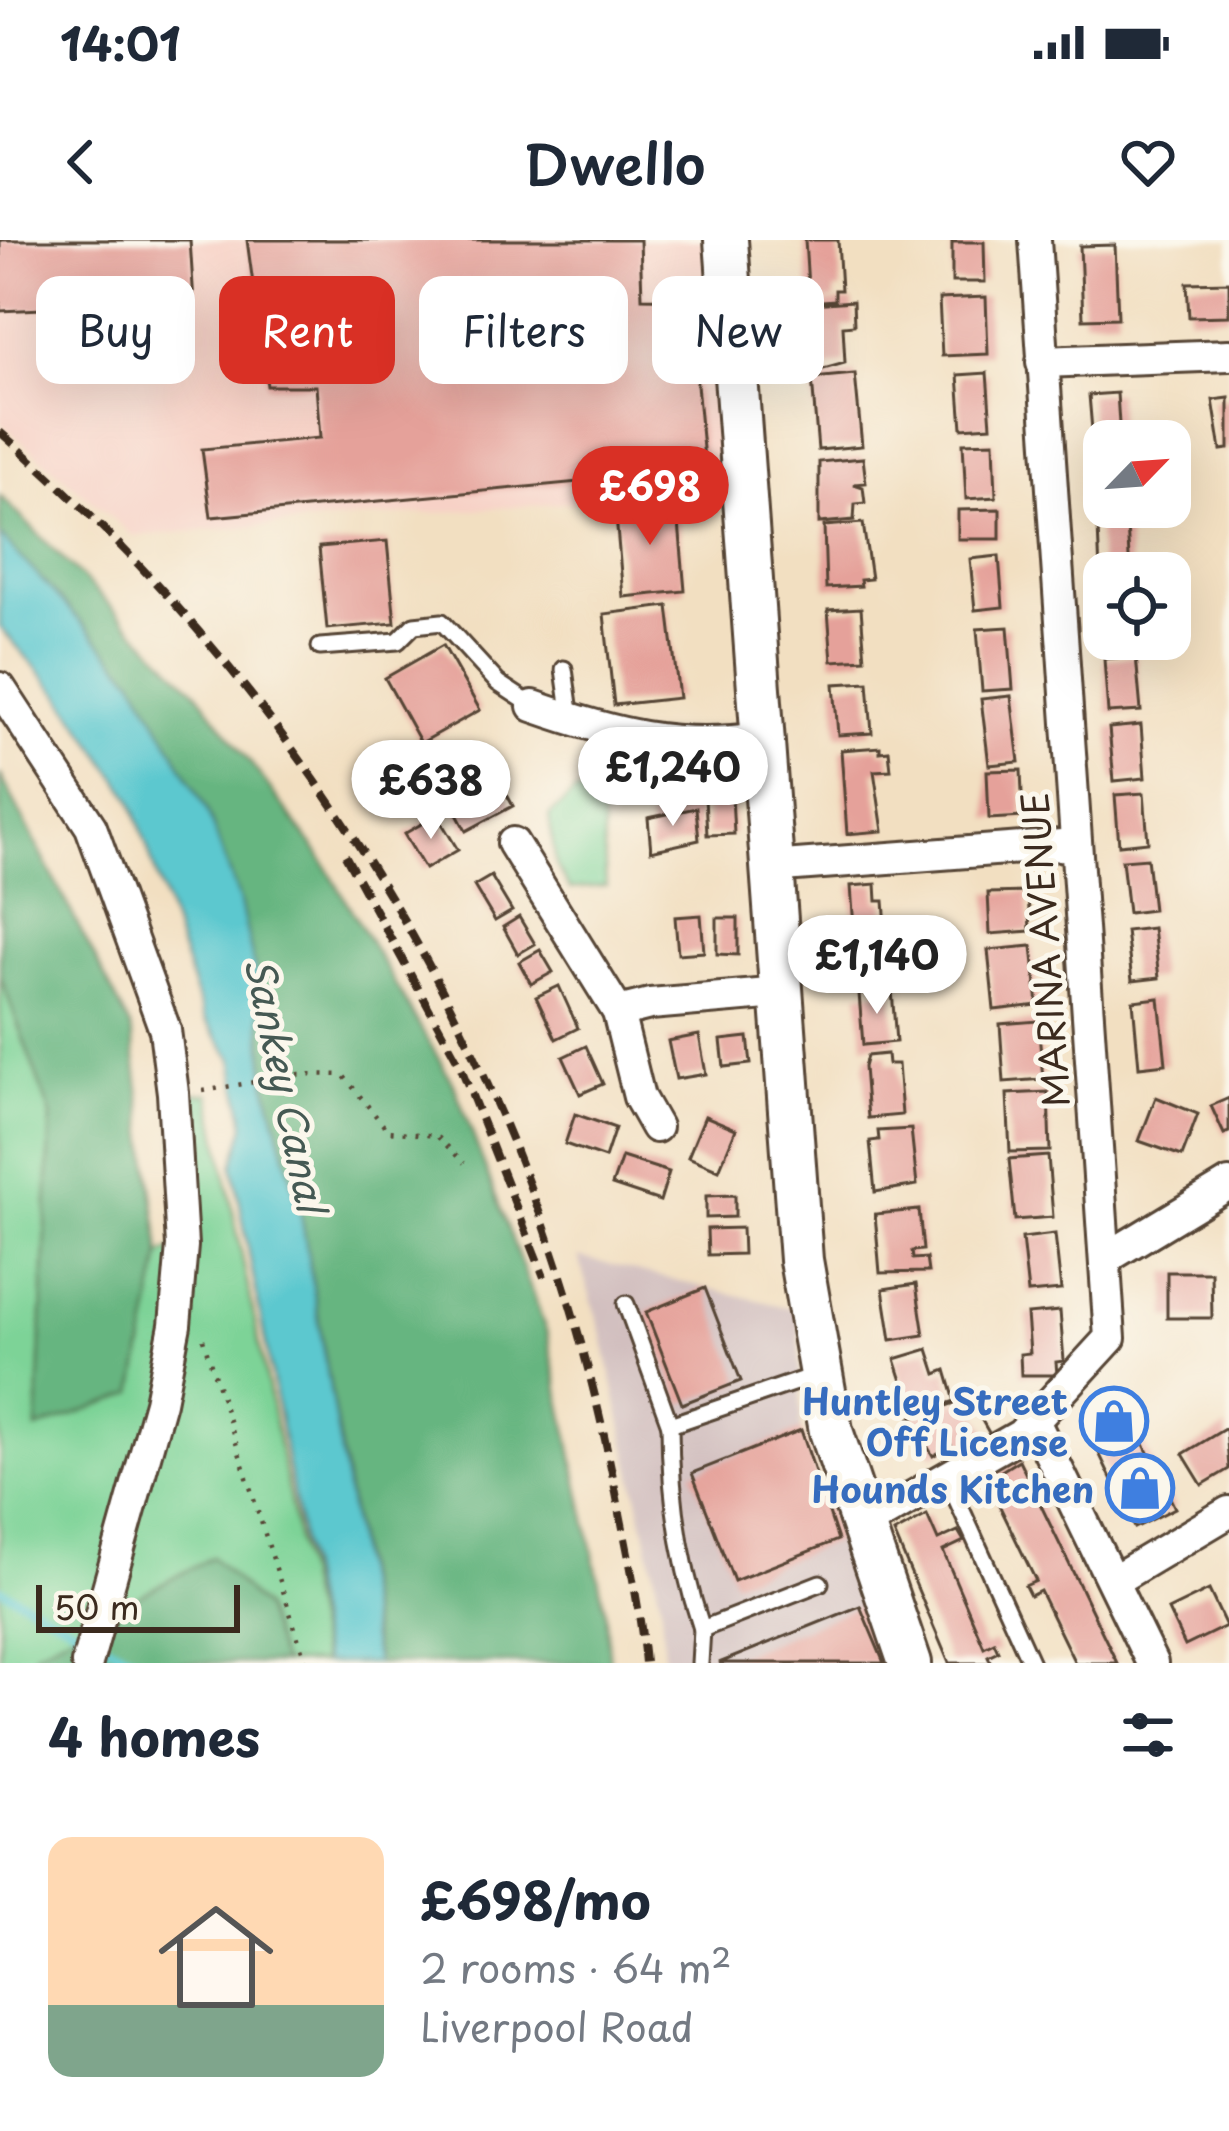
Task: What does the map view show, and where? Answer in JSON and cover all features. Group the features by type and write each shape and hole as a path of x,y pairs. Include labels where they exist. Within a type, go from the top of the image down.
{"street":[{"path":"726,240 800,1260 819,1374 860,1527 910,1663"},
{"name":"MARINA AVENUE","path":"860,1527 948,1480 1035,1423 1111,1338 1035,240"},
{"path":"1042,362 1229,355"},
{"path":"0,688 91,826 165,1030 173,1093 182,1246 160,1402 88,1659"},
{"path":"533,706 643,740 693,746 760,738"},
{"path":"513,843 618,1012 639,1097 656,1127"},
{"path":"770,867 1075,844"},
{"path":"618,1012 650,1004 780,993"},
{"path":"1105,1258 1229,1184"},
{"path":"1035,1423 1152,1663"},
{"path":"1113,1581 1229,1512"}],"lane":[{"path":"320,647 398,641 414,625 442,622 498,683 533,706"},
{"path":"564,669 572,719"},
{"path":"626,1304 670,1425 677,1542 702,1628 700,1663"},
{"path":"670,1425 819,1374"},
{"path":"948,1480 1030,1663"},
{"path":"702,1628 820,1583"}],"path":[{"path":"173,1093 239,1089 300,1074 343,1076 388,1131 437,1136 464,1163"},
{"path":"200,1327 306,1663"}],"shaded area":[{"path":"0,240 720,240 722,276 652,276 652,384 728,384 734,490 133,536 0,423"},
{"path":"578,1257 799,1310 801,1430 884,1663 664,1663 661,1604 603,1337"}],"green space":[{"path":"0,496 197,692 317,851 454,1085 547,1333 605,1610 610,1663 377,1663 301,1214 266,1083 257,978 239,898 207,810 133,678 0,535"},
{"path":"0,774 131,1028 161,1254 134,1393 37,1429 51,1115 0,975"},
{"path":"601,791 606,886 570,889 556,865 549,816 575,792"},
{"path":"0,975 51,1115 37,1428 134,1392 161,1254 182,1245 173,1093 210,1094 322,1663 282,1663 263,1608 32,1663 0,1663"},
{"path":"212,1557 263,1608 282,1663 32,1663 35,1652"}],"water":[{"path":"0,535 133,678 207,810 239,898 257,978 266,1083 301,1214 376,1663 324,1663 233,1166 245,1126 233,1059 204,1019 131,798 60,695 0,627"}],"building":[{"path":"0,240 190,240 192,276 36,276 36,309 0,311"},
{"path":"247,240 640,240 642,298 652,298 652,384 697,384 705,470 211,517 202,449 320,438 316,386 267,384 395,384 395,276 252,276"},
{"path":"805,240 838,240 841,290 835,290 835,300 824,301 824,276 807,276"},
{"path":"952,242 984,242 985,282 952,282"},
{"path":"1115,245 1118,318 1083,319 1080,246"},
{"path":"1229,282 1229,316 1189,317 1187,283"},
{"path":"986,297 988,354 942,356 939,299"},
{"path":"853,301 854,325 843,326 845,363 824,369 824,303"},
{"path":"987,373 991,426 962,428 958,375"},
{"path":"855,374 862,446 818,450 812,384 824,384 824,377"},
{"path":"1117,393 1119,420 1091,420 1089,395"},
{"path":"1229,398 1229,449 1221,450 1213,400"},
{"path":"994,442 996,497 966,499 963,443"},
{"path":"863,458 866,483 854,484 863,487 865,503 855,504 854,520 819,523 819,462"},
{"path":"677,500 685,591 623,597 615,505"},
{"path":"1000,509 1000,539 958,539 958,510"},
{"path":"863,523 871,579 860,580 861,586 826,588 824,526"},
{"path":"1098,528 1127,528 1129,552 1099,552"},
{"path":"387,541 395,623 327,629 319,547"},
{"path":"999,556 1003,607 975,610 970,559"},
{"path":"668,606 679,698 614,705 604,614"},
{"path":"861,608 865,659 832,661 828,610"},
{"path":"1008,627 1013,689 982,691 977,629"},
{"path":"443,645 480,710 421,743 385,678"},
{"path":"1104,660 1136,660 1141,711 1108,713"},
{"path":"868,682 872,733 838,735 834,684"},
{"path":"1011,696 1019,762 989,765 981,699"},
{"path":"1141,725 1145,778 1114,781 1109,728"},
{"path":"880,747 880,752 889,751 891,770 874,771 883,831 847,834 841,750"},
{"path":"1021,770 1023,817 989,819 987,771"},
{"path":"498,778 513,806 466,831 451,803"},
{"path":"1144,793 1148,842 1119,845 1115,795"},
{"path":"732,796 734,834 707,835 705,798"},
{"path":"696,808 699,840 651,851 648,818"},
{"path":"437,815 458,850 425,869 404,834"},
{"path":"1147,858 1153,910 1128,913 1122,860"},
{"path":"491,876 512,911 495,921 474,886"},
{"path":"876,884 877,901 884,901 886,926 898,925 900,949 892,949 894,966 857,969 851,886"},
{"path":"1028,892 1030,931 990,934 988,893"},
{"path":"701,915 704,952 678,954 675,917"},
{"path":"519,917 535,944 518,954 503,927"},
{"path":"717,918 738,918 738,955 717,954"},
{"path":"1153,928 1159,978 1132,981 1126,931"},
{"path":"1032,946 1038,1005 994,1010 988,950"},
{"path":"540,950 553,972 531,984 519,962"},
{"path":"559,986 578,1028 556,1039 536,997"},
{"path":"892,990 896,1042 863,1045 859,993"},
{"path":"1159,998 1166,1064 1139,1067 1133,1001"},
{"path":"1038,1021 1043,1079 1004,1082 1000,1024"},
{"path":"699,1035 706,1074 676,1079 668,1041"},
{"path":"748,1037 751,1064 724,1067 721,1040"},
{"path":"586,1046 603,1084 580,1094 563,1057"},
{"path":"887,1054 888,1064 898,1064 902,1115 868,1118 867,1056"},
{"path":"1048,1092 1050,1151 1010,1152 1007,1094"},
{"path":"1156,1097 1198,1114 1182,1156 1139,1141"},
{"path":"1229,1098 1229,1132 1224,1134 1211,1106"},
{"path":"575,1114 615,1128 605,1158 565,1144"},
{"path":"705,1116 736,1129 719,1170 688,1157"},
{"path":"911,1129 917,1185 875,1192 870,1141 879,1140 878,1131"},
{"path":"1048,1156 1053,1217 1015,1220 1009,1159"},
{"path":"622,1157 669,1172 660,1201 612,1185"},
{"path":"735,1195 735,1217 706,1218 706,1196"},
{"path":"919,1210 923,1250 912,1251 913,1259 926,1258 928,1272 880,1273 875,1214"},
{"path":"742,1228 743,1254 708,1255 707,1229"},
{"path":"1055,1234 1061,1290 1028,1293 1022,1238"},
{"path":"1167,1272 1211,1272 1212,1318 1167,1318"},
{"path":"916,1284 924,1335 891,1340 883,1289"},
{"path":"705,1288 741,1381 682,1404 646,1312"},
{"path":"1060,1311 1064,1361 1056,1362 1057,1375 1021,1375 1020,1354 1030,1353 1027,1314"},
{"path":"928,1349 936,1374 946,1370 955,1401 913,1415 895,1359"},
{"path":"969,1398 992,1438 958,1457 951,1445 933,1456 911,1418"},
{"path":"1123,1401 1175,1508 1135,1528 1086,1426"},
{"path":"1226,1428 1229,1469 1202,1485 1183,1454"},
{"path":"801,1430 838,1540 734,1581 692,1473"},
{"path":"1019,1460 1117,1663 1075,1663 1040,1591 1030,1596 1025,1586 1036,1581 987,1480"},
{"path":"927,1515 938,1540 958,1531 964,1541 943,1551 984,1647 994,1642 998,1651 988,1656 991,1663 949,1663 894,1533"},
{"path":"1209,1590 1226,1626 1185,1646 1168,1610"},
{"path":"860,1606 884,1663 719,1663"}],"waterway":[{"name":"Sankey Canal","path":"0,1589 89,1635"},
{"name":"Sankey Canal","path":"102,1642 143,1663"}],"railway":[{"path":"0,432 115,540 220,657 315,780 398,911 471,1048 531,1191 580,1339 616,1493 645,1663"},
{"path":"345,855 459,1063 544,1277"}],"place":[{"name":"Huntley Street Off License","path":"1114,1421"},
{"name":"Hounds Kitchen","path":"1140,1488"}]}
